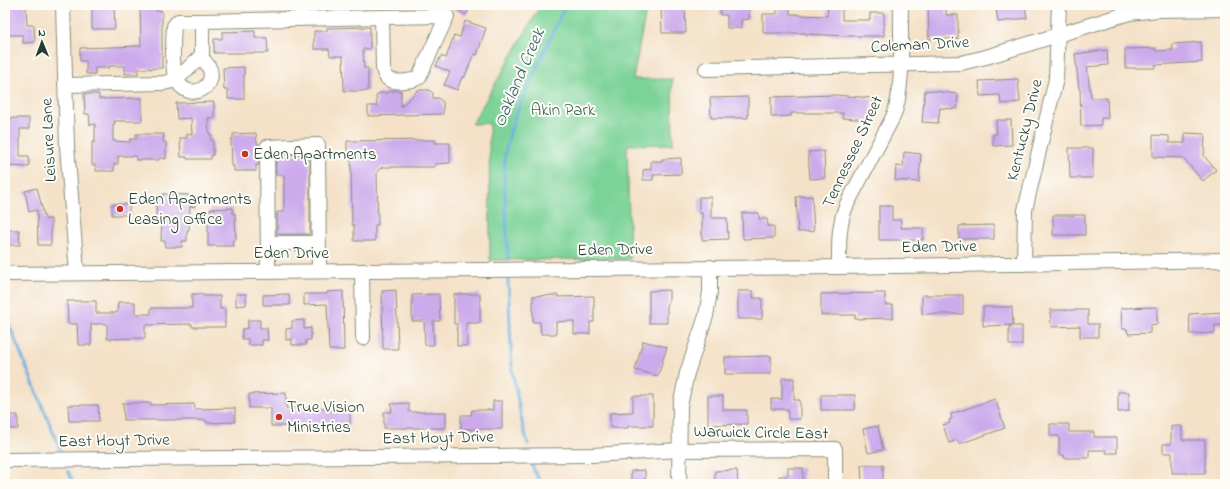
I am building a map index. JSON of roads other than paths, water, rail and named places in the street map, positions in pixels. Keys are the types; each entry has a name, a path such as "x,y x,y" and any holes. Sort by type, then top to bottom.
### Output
{"street":[{"name":"Leisure Lane","path":"63,5 67,157 77,256 77,273"},
{"name":"Tennessee Street","path":"839,267 842,217 847,204 895,112 899,98 901,5"},
{"name":"Kentucky Drive","path":"1024,264 1025,210 1055,86 1058,61 1059,5"},
{"name":"Coleman Drive","path":"706,69 952,64 970,61 1137,12 1158,10 1225,9"},
{"path":"200,57 206,62 211,74 208,85 204,90 199,92 190,92 181,85 177,79 174,67 174,25 178,21 202,21 382,17 447,16 422,72 416,80 393,81 389,80 385,75 383,68 382,17"},
{"path":"65,85 164,83 177,79 200,57 202,50 202,21"},
{"path":"268,271 267,147 318,145 319,271"},
{"path":"268,243 319,243"},
{"name":"Eden Drive","path":"5,274 839,267 1225,260"},
{"path":"679,484 678,450 680,406 687,373 706,316 710,292 710,267"},
{"path":"362,271 363,338"},
{"name":"Warwick Circle East","path":"678,450 835,449 835,484"},
{"name":"East Hoyt Drive","path":"5,460 592,455 678,450"}],"waterway":[{"name":"Oakland Creek","path":"508,258 504,174 508,139 517,111 565,5"},
{"name":"Oakland Creek","path":"508,279 512,370 523,427 528,444"},
{"path":"5,315 60,449"},
{"name":"Oakland Creek","path":"532,464 534,471 542,484"},
{"path":"68,471 74,484"}],"place":[{"name":"Eden Apartments","path":"245,154"},
{"name":"Eden Apartments Leasing Office","path":"120,209"},
{"name":"True Vision Ministries","path":"279,417"}],"park label":[{"name":"Akin Park","path":"563,110"}]}
